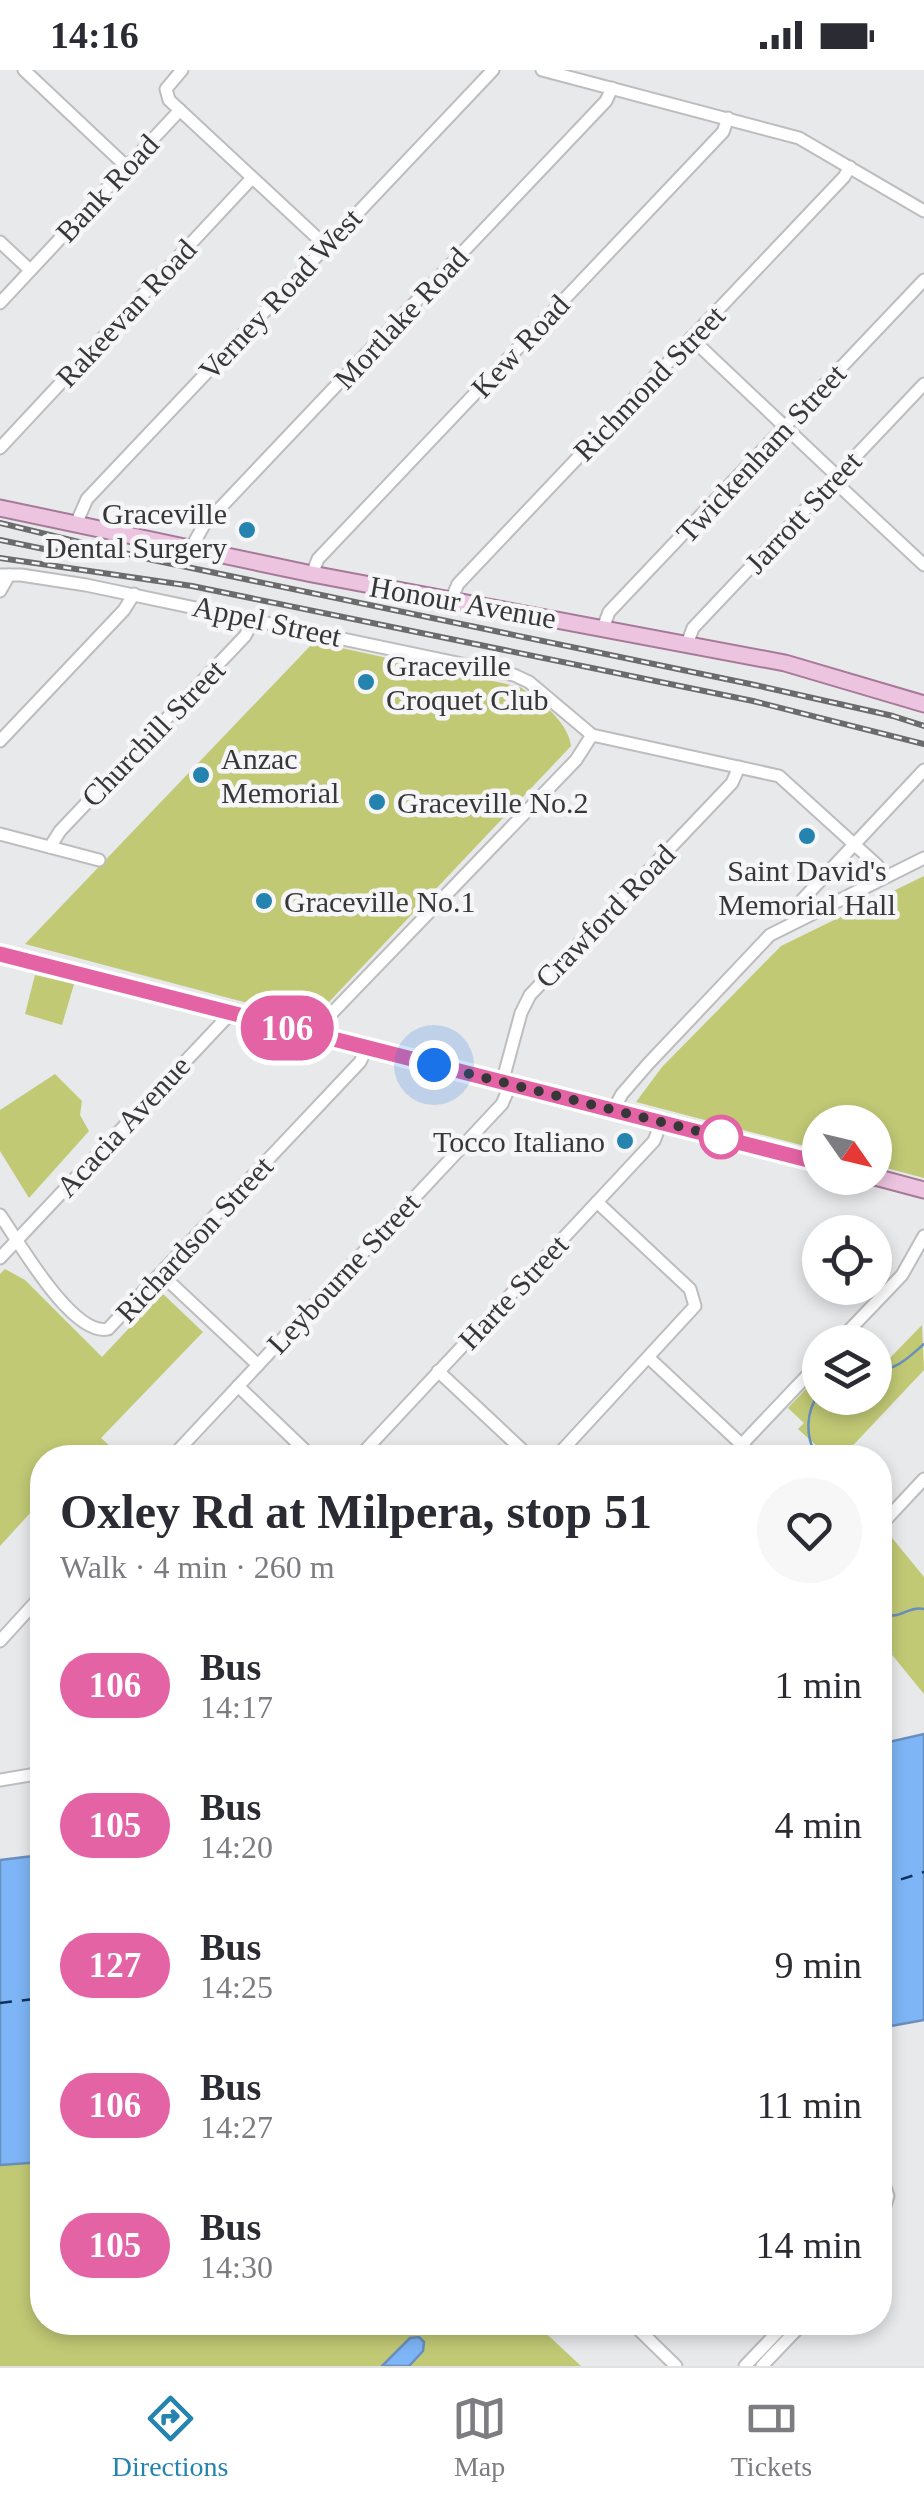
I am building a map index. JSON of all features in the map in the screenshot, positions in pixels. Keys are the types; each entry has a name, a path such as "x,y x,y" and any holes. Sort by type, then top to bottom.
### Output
{"main road":[{"name":"Honour Avenue","path":"0,508 312,574 832,674 924,704"},
{"path":"0,954 802,1158"},
{"path":"892,1182 924,1190"}],"street":[{"path":"24,70 127,167"},
{"name":"Bank Road","path":"0,303 180,110 166,92 182,70"},
{"name":"Verney Road West","path":"76,524 87,498 493,70"},
{"path":"542,70 800,138 924,211"},
{"name":"Mortlake Road","path":"190,548 198,532 606,101 612,88"},
{"path":"180,110 326,246"},
{"name":"Kew Road","path":"312,574 318,559 723,132 728,118"},
{"name":"Richmond Street","path":"451,600 458,584 850,167"},
{"name":"Rakeevan Road","path":"0,448 252,178"},
{"path":"0,242 30,270"},
{"name":"Twickenham Street","path":"603,628 609,612 924,280"},
{"path":"692,338 924,565"},
{"name":"Jarrott Street","path":"687,644 692,628 924,384"},
{"path":"0,591 4,575"},
{"name":"Appel Street","path":"4,575 134,594 514,674 533,684 592,736 784,778 885,876"},
{"path":"0,741 124,610 134,594"},
{"name":"Churchill Street","path":"50,847 60,830 245,636 254,619"},
{"path":"320,1035 335,1010 576,760 592,736"},
{"name":"Crawford Road","path":"506,1085 526,1000 732,783 739,766"},
{"path":"800,919 796,910 799,903 924,770"},
{"path":"0,834 100,860"},
{"path":"612,1112 628,1087 764,940 924,858"},
{"name":"Acacia Avenue","path":"0,1258 230,1014"},
{"name":"Richardson Street","path":"17,1239 52,1291 88,1326 98,1331 113,1326 360,1062 366,1048"},
{"name":"Leybourne Street","path":"183,1445 502,1104 506,1085"},
{"name":"Harte Street","path":"370,1445 656,1138 661,1123"},
{"path":"567,1445 690,1314 696,1299 598,1202"},
{"path":"0,1215 17,1239"},
{"path":"854,1325 902,1275 924,1236"},
{"path":"162,1274 258,1365"},
{"path":"649,1358 736,1445"},
{"path":"438,1371 517,1445"},
{"path":"745,1445 802,1381"},
{"path":"238,1386 299,1445"},
{"path":"892,1513 924,1479"},
{"path":"0,1640 30,1608"},
{"path":"0,1780 30,1776"},
{"path":"644,2335 676,2366"},
{"path":"746,2366 775,2335"},
{"path":"762,2366 792,2335"}],"green space":[{"path":"314,642 520,687 559,720 571,746 312,1020 25,944"},
{"path":"924,876 924,1178 892,1170 892,1105 802,1105 802,1145 636,1102 662,1067 781,946"},
{"path":"35,975 74,984 62,1025 25,1014"},
{"path":"55,1074 82,1101 80,1115 89,1131 29,1198 0,1151 0,1110"},
{"path":"5,1269 25,1280 102,1357 162,1293 203,1332 101,1438 109,1445 30,1445 30,1513 0,1546 0,1274"},
{"path":"922,1325 924,1370 892,1404 892,1356"},
{"path":"802,1393 802,1415 882,1415 853,1445 816,1445 798,1429 804,1423 788,1408"},
{"path":"892,1538 924,1577 924,1694 892,1655"},
{"path":"30,2163 30,2335 548,2335 581,2366 0,2366 0,2165"}],"water":[{"path":"924,1734 924,2020 892,2026 892,1741"},
{"path":"30,1856 30,2163 0,2165 0,1860"},
{"path":"419,2337 424,2342 423,2351 409,2366 382,2366 410,2338"}],"waterway":[{"path":"892,1367 924,1344"},
{"path":"810,1415 812,1445"},
{"path":"892,1616 924,1609"}],"ferry route":[{"path":"892,1882 924,1872"},
{"path":"0,2003 30,1999"}],"railway":[{"path":"0,523 153,560 755,685 924,726"},
{"path":"0,540 83,557"},
{"path":"0,558 192,586 753,701 924,744"}],"bus line":[{"name":"106","path":"0,954 802,1158"}],"place":[{"name":"Graceville Dental Surgery","path":"247,530"},
{"name":"Graceville Croquet Club","path":"366,682"},
{"name":"Anzac Memorial","path":"201,775"},
{"name":"Graceville No.2","path":"377,802"},
{"name":"Saint David's Memorial Hall","path":"807,836"},
{"name":"Graceville No.1","path":"264,901"},
{"name":"Tocco Italiano","path":"625,1141"}],"route":[{"path":"434,1065 737,1141 721,1137"}]}
